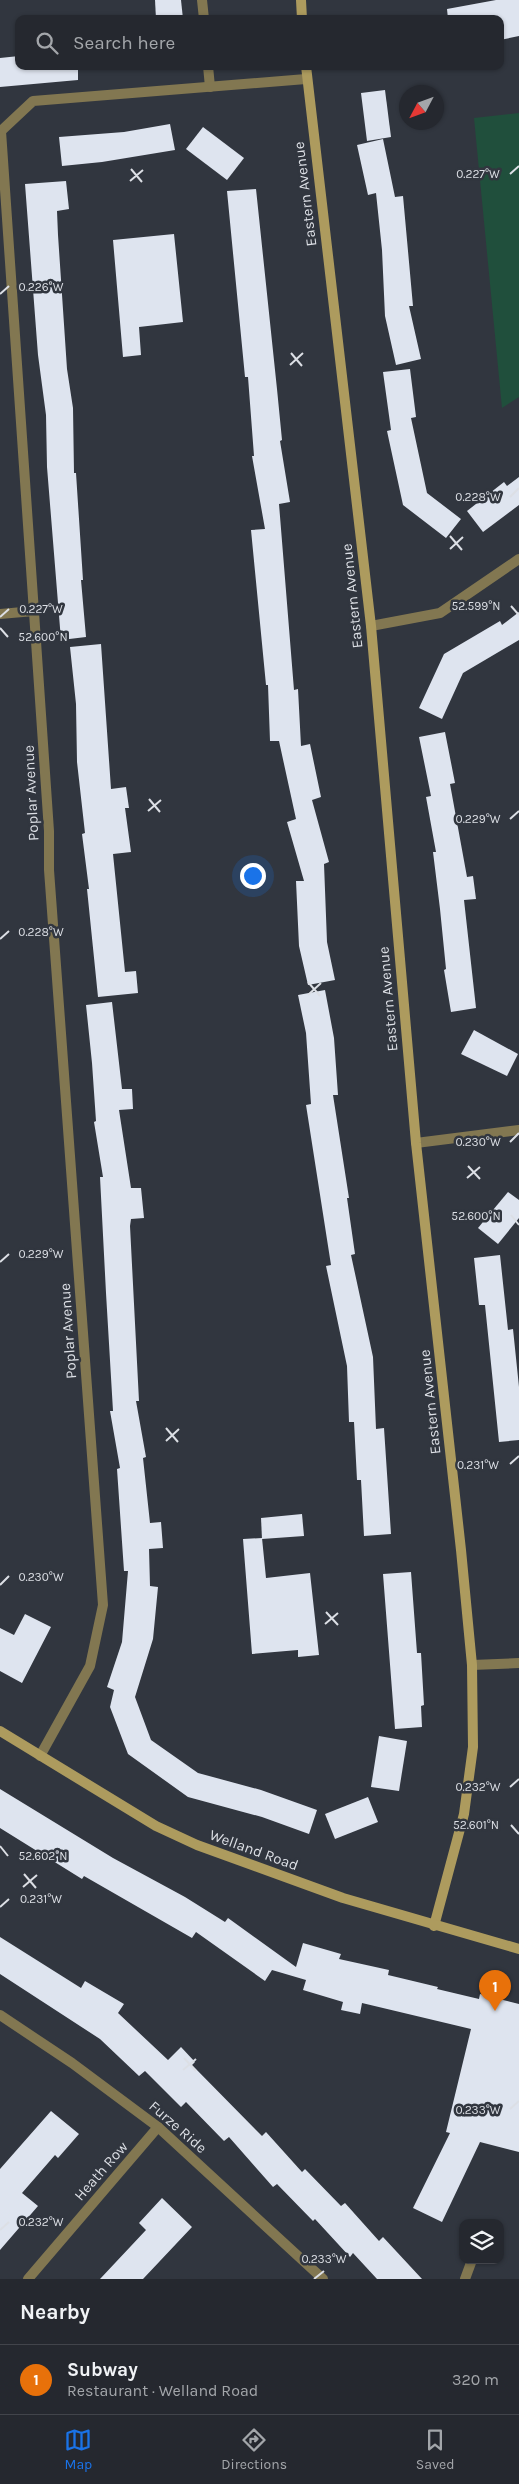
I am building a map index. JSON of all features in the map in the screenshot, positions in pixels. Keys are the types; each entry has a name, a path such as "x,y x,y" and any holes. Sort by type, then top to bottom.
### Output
{"street":[{"path":"202,0 204,15"},
{"path":"301,0 302,15"},
{"path":"208,70 210,87"},
{"name":"Eastern Avenue","path":"306,70 372,626 416,1143 472,1665 473,1747 464,1814 434,1926"},
{"name":"Poplar Avenue","path":"40,1756 90,1666 103,1605 50,880 49,831 1,131 33,101 306,79"},
{"path":"372,626 440,613 519,559"},
{"path":"0,614 34,611"},
{"path":"416,1143 519,1130"},
{"path":"472,1665 519,1663"},
{"name":"Welland Road","path":"0,1731 156,1826 188,1841 343,1898 434,1926 519,1949"},
{"name":"Furze Ride","path":"0,2015 72,2063 158,2127 323,2279"},
{"name":"Heath Row","path":"28,2279 158,2127"},
{"path":"465,2279 471,2264"}],"green space":[{"path":"519,113 519,397 502,408 474,118"}],"building":[{"path":"155,0 181,0 183,15 156,15"},
{"path":"496,0 519,0 519,36 504,39 504,15 448,15 447,9"},
{"path":"15,56 15,70 78,70 78,80 0,87 0,58"},
{"path":"385,90 391,137 367,141 361,93"},
{"path":"170,124 175,150 102,162 62,166 59,137 124,132"},
{"path":"203,127 244,158 227,180 186,149"},
{"path":"383,139 395,197 403,196 413,306 409,306 421,359 396,365 385,316 382,250 376,193 368,195 357,145"},
{"path":"66,181 69,209 57,211 58,235 67,369 73,408 74,473 76,473 83,580 81,580 86,637 61,640 47,467 46,415 38,355 25,184"},
{"path":"256,189 282,440 280,441 290,502 279,504 294,690 298,689 301,746 310,744 321,797 312,800 329,862 324,864 327,942 335,980 308,985 299,946 296,881 304,881 287,822 296,819 279,741 270,741 268,685 266,685 251,530 265,529 252,456 254,456 248,377 245,377 227,191"},
{"path":"174,234 183,322 139,327 141,355 123,357 113,240"},
{"path":"410,369 416,417 411,418 427,493 461,519 446,538 403,505 387,431 391,430 383,372"},
{"path":"519,477 519,505 483,532 467,511 504,482 507,486"},
{"path":"519,612 519,640 463,673 442,719 419,708 444,654 500,621 502,625"},
{"path":"101,644 111,789 126,787 129,808 125,808 131,852 113,854 125,972 136,971 138,993 98,997 87,889 89,889 82,834 85,833 77,762 76,704 70,647"},
{"path":"445,732 455,783 450,784 467,877 473,876 476,899 464,900 476,1008 451,1012 444,970 446,969 433,852 436,852 426,797 431,796 419,737"},
{"path":"325,990 334,1038 338,1095 333,1095 349,1198 347,1198 355,1254 351,1255 373,1357 376,1429 384,1428 391,1534 364,1536 361,1480 357,1480 354,1422 349,1422 347,1366 326,1266 331,1265 306,1105 311,1104 306,1033 298,995"},
{"path":"112,1002 122,1089 132,1089 133,1109 119,1110 131,1188 141,1188 144,1218 131,1219 130,1226 139,1401 136,1401 146,1457 143,1458 150,1523 161,1522 163,1548 149,1549 150,1586 158,1587 153,1639 135,1697 151,1740 198,1773 261,1790 317,1810 309,1834 262,1817 188,1797 128,1754 110,1707 114,1690 107,1687 122,1642 128,1571 124,1571 117,1469 120,1468 110,1411 113,1411 100,1177 103,1177 94,1122 96,1121 86,1005"},
{"path":"474,1030 518,1054 507,1076 461,1054"},
{"path":"508,1192 519,1200 519,1218 498,1244 478,1228"},
{"path":"500,1255 508,1330 513,1329 519,1387 519,1440 499,1442 485,1305 479,1305 474,1258"},
{"path":"302,1514 304,1536 262,1539 261,1518"},
{"path":"262,1538 266,1578 310,1573 319,1655 298,1657 298,1650 252,1654 243,1539"},
{"path":"411,1572 417,1653 421,1653 424,1705 421,1706 422,1727 395,1729 383,1574"},
{"path":"25,1614 51,1627 22,1683 0,1671 0,1628 14,1635"},
{"path":"379,1736 407,1741 399,1791 371,1787"},
{"path":"0,1789 113,1858 185,1897 225,1922 228,1918 296,1967 303,1943 341,1954 339,1959 389,1970 388,1975 438,1987 437,1989 479,1999 480,1994 519,2004 519,2152 480,2142 442,2222 413,2208 450,2133 446,2132 471,2029 362,2003 360,2014 341,2010 343,2002 303,1990 306,1980 272,1970 265,1981 196,1932 192,1938 84,1876 82,1879 0,1828"},
{"path":"368,1797 378,1822 335,1839 325,1814"},
{"path":"0,1937 81,1988 85,1981 124,2004 118,2013 168,2060 181,2047 195,2062 192,2065 262,2136 266,2132 302,2172 305,2169 341,2206 345,2203 379,2241 383,2237 422,2279 377,2279 353,2253 350,2257 315,2219 313,2221 277,2184 273,2187 229,2137 224,2141 186,2102 181,2107 145,2071 139,2076 100,2039 0,1974"},
{"path":"51,2111 79,2134 58,2158 55,2155 22,2193 38,2206 0,2250 0,2169"},
{"path":"162,2198 192,2227 143,2279 100,2279 146,2230 139,2223"}],"place":[{"name":"Subway","path":"495,2011"}]}
